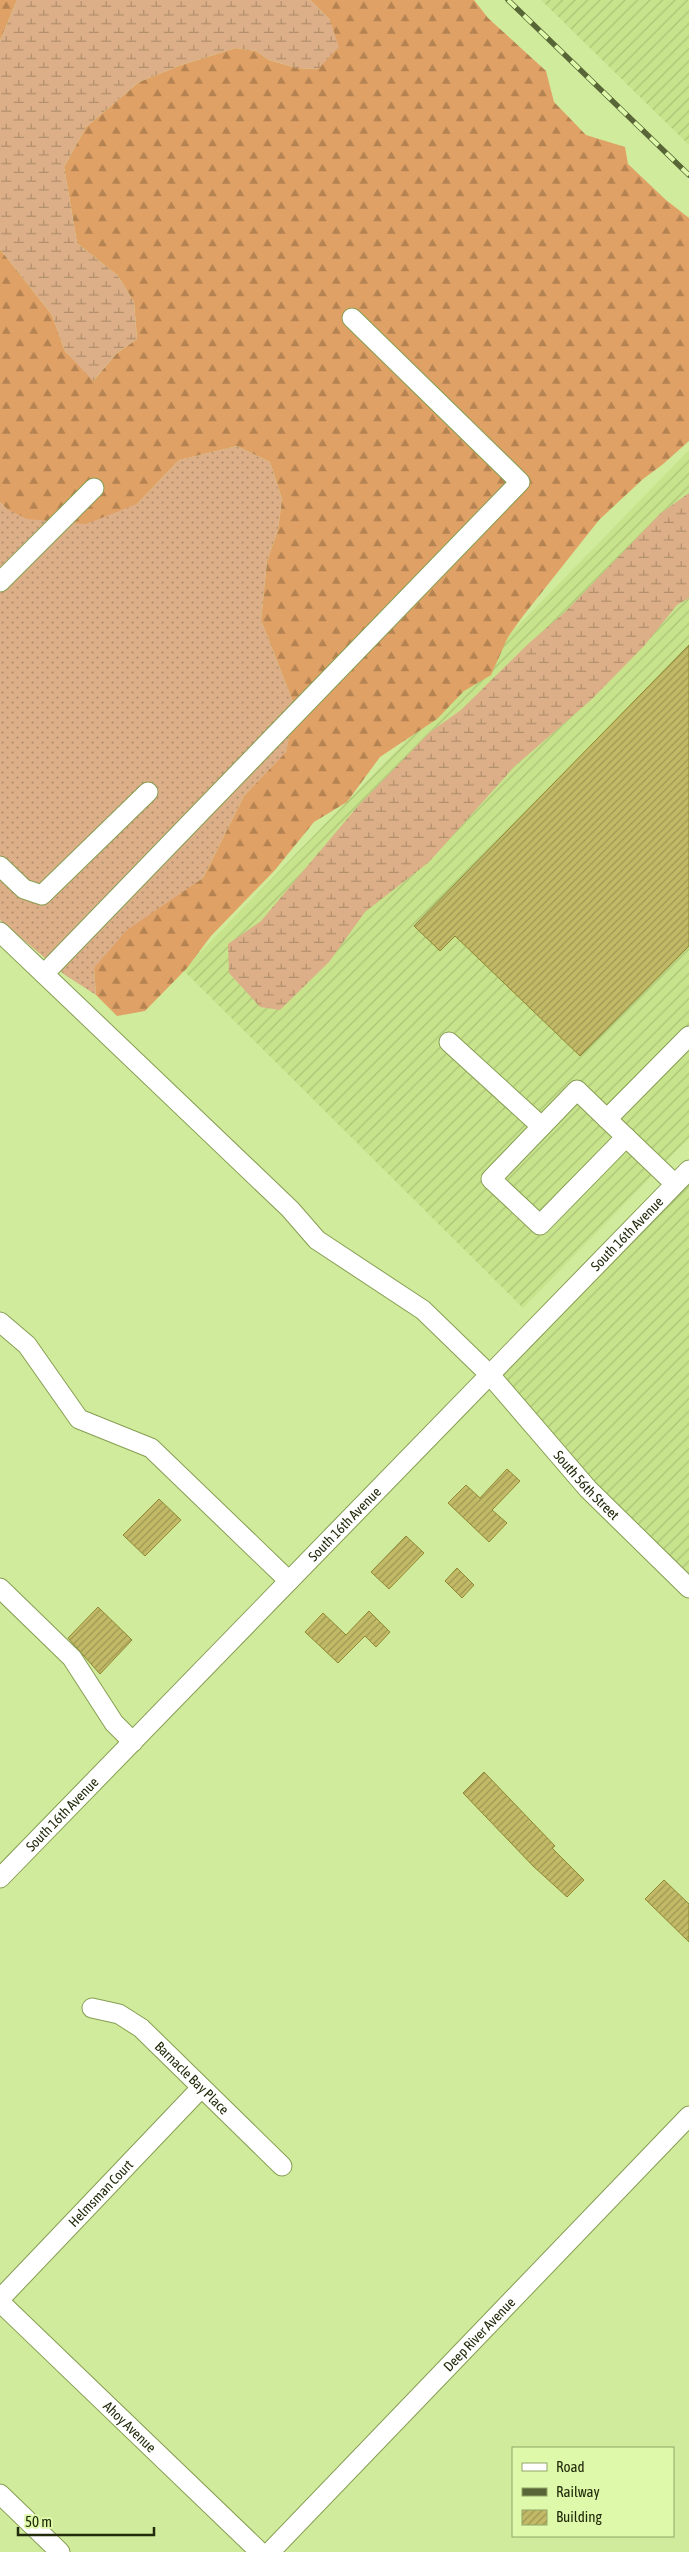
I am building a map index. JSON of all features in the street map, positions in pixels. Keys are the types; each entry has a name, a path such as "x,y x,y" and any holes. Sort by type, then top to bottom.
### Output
{"street":[{"path":"44,974 520,482 352,318"},
{"path":"0,582 94,488"},
{"path":"0,866 24,889 42,894 148,792"},
{"name":"South 56th Street","path":"0,932 290,1209 317,1240 423,1310 490,1375 588,1489 689,1588"},
{"path":"607,1119 689,1036"},
{"path":"449,1042 541,1126"},
{"path":"626,1137 540,1225 491,1179 577,1090 607,1119 626,1137 675,1184"},
{"name":"South 16th Avenue","path":"0,1878 689,1170"},
{"path":"0,1322 27,1345 79,1420 151,1448 289,1581"},
{"path":"0,1588 72,1658 114,1724 133,1742"},
{"name":"Barnacle Bay Place","path":"92,2008 119,2014 141,2028 282,2166"},
{"name":"Helmsman Court","path":"0,2300 201,2088"},
{"name":"Deep River Avenue","path":"270,2552 689,2116"},
{"name":"Ahoy Avenue","path":"0,2300 260,2552"},
{"path":"0,2494 60,2552"}],"shaded area":[{"path":"541,0 689,0 689,145"},
{"path":"689,450 689,1138 523,1308 183,970"},
{"path":"689,1184 689,1576 597,1487 500,1373"}],"green space":[{"path":"0,0 17,0 0,41"},
{"path":"17,0 310,0 330,20 339,47 318,69 297,68 269,60 256,51 236,48 181,65 139,82 86,127 64,167 77,243 118,276 134,302 137,339 117,353 93,381 65,351 52,315 0,249 0,41"},
{"path":"310,0 474,0 488,18 546,71 554,102 586,135 625,147 628,164 666,200 689,218 689,441 643,479 599,520 508,637 491,675 464,691 437,719 380,757 347,802 314,822 275,870 211,936 187,968 145,1011 117,1016 96,995 94,968 127,930 203,878 244,796 286,752 295,707 261,620 267,561 278,530 282,499 270,462 237,446 179,460 137,504 86,524 27,519 7,509 0,502 0,249 52,315 65,351 94,380 117,353 137,339 134,302 118,276 77,243 64,167 86,127 139,82 181,65 236,48 256,51 269,60 297,68 318,69 330,20"},
{"path":"237,446 270,462 282,499 278,530 267,561 261,620 295,707 286,753 244,796 203,878 169,903 94,968 96,995 65,975 0,920 0,502 7,509 137,504 179,460"},
{"path":"689,493 689,598 677,605 644,646 592,699 514,767 429,862 365,912 329,962 280,1010 260,1007 229,973 228,944 261,921 358,806 430,732 461,710 528,644 565,612 661,513"}],"building":[{"path":"689,645 689,946 580,1056 455,936 440,951 414,926"},
{"path":"507,1469 520,1481 492,1510 507,1523 489,1542 448,1503 466,1485 480,1498"},
{"path":"159,1499 181,1520 145,1556 123,1535"},
{"path":"406,1536 424,1553 389,1589 371,1572"},
{"path":"457,1568 474,1585 462,1598 445,1581"},
{"path":"98,1607 132,1640 100,1674 68,1638"},
{"path":"369,1611 390,1632 376,1647 365,1636 338,1663 305,1632 323,1613 346,1635"},
{"path":"484,1772 555,1846 552,1848 584,1880 567,1897 533,1866 463,1793"},
{"path":"664,1880 689,1904 689,1942 645,1899"}],"railway":[{"path":"508,0 689,175"}]}
